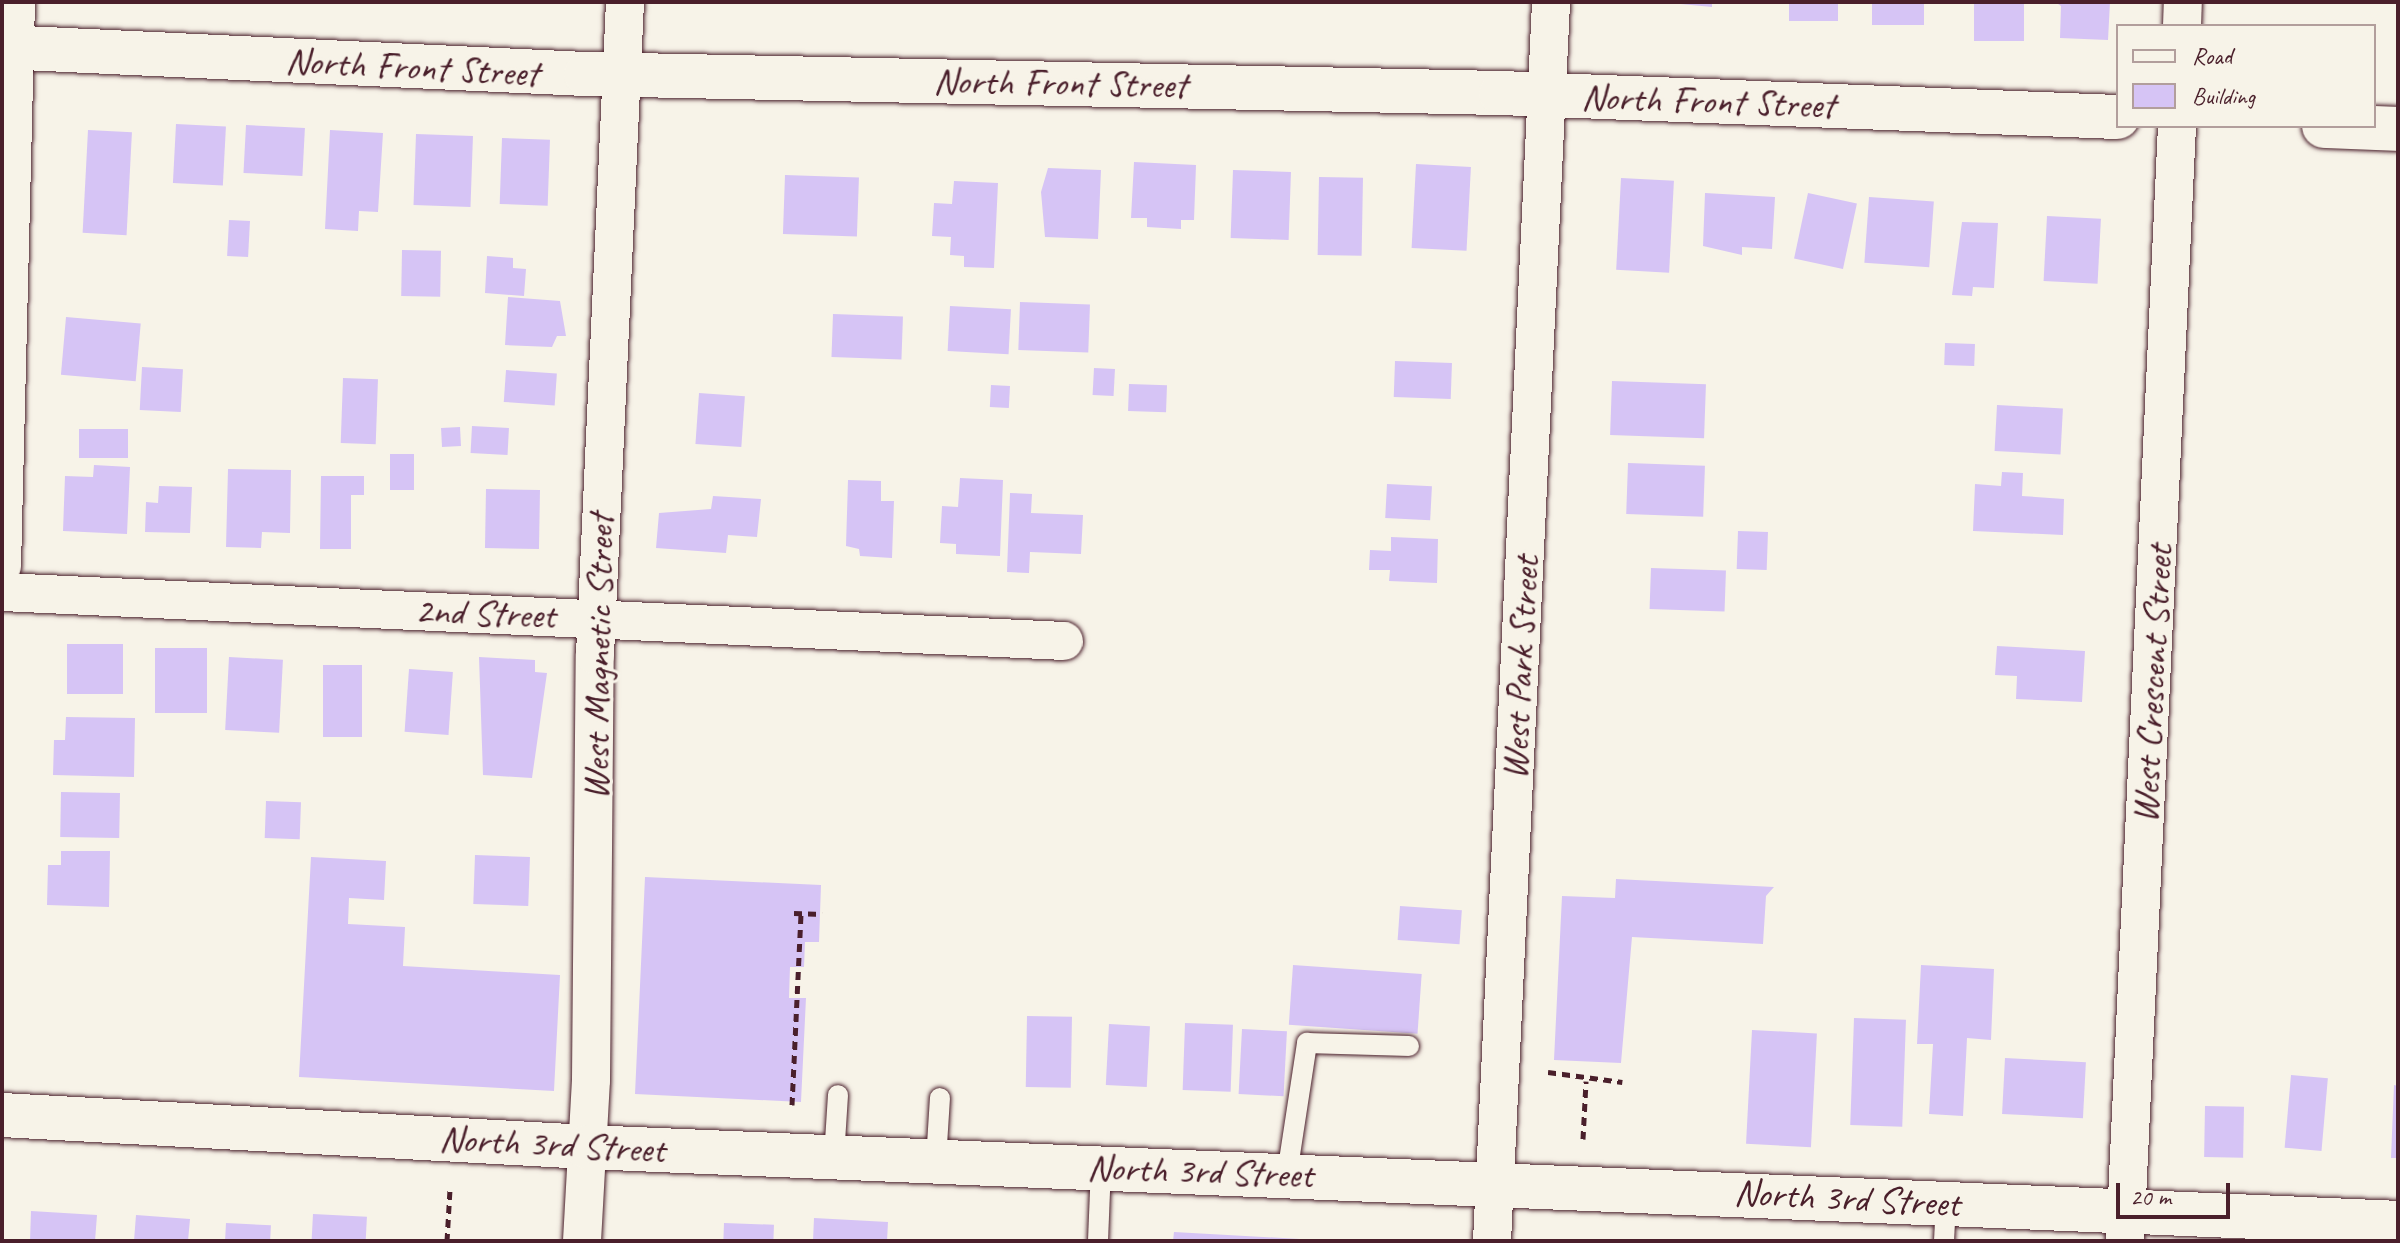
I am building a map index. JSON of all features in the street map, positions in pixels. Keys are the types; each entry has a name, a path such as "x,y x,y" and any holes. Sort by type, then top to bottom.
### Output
{"street":[{"path":"2,566 8,47 16,2"},
{"name":"West Magnetic Street","path":"582,1241 587,1147 597,618 625,2"},
{"name":"West Park Street","path":"1492,1241 1551,2"},
{"path":"2182,24 2183,2"},
{"name":"North Front Street","path":"8,47 620,74 1547,95 2116,117"},
{"name":"West Crescent Street","path":"2126,1226 2177,128"},
{"path":"2373,128 2398,129"},
{"name":"2nd Street","path":"2,592 1064,641"},
{"name":"North 3rd Street","path":"2,1115 587,1147 1495,1182 1945,1222 2324,1230 2398,1223"}],"lane":[{"path":"1287,1174 1307,1043 1409,1046"},
{"path":"834,1157 838,1095"},
{"path":"936,1161 940,1098"},
{"path":"1098,1241 1101,1167"}],"path":[{"path":"792,1105 797,913 822,914"},
{"path":"1548,1072 1586,1081 1622,1082"},
{"path":"1583,1139 1586,1081"},
{"path":"447,1241 450,1189"}],"building":[{"path":"1660,2 1712,2 1712,7"},
{"path":"1789,2 1838,2 1838,21 1789,21"},
{"path":"1872,2 1924,2 1924,25 1872,25"},
{"path":"1974,2 2024,2 2024,41 1974,41"},
{"path":"2055,2 2110,2 2108,40 2060,38 2061,6"},
{"path":"176,124 226,127 223,186 173,183"},
{"path":"246,125 305,128 302,176 243,173"},
{"path":"88,130 132,132 127,235 83,233"},
{"path":"330,130 383,133 378,212 359,211 358,231 325,229"},
{"path":"416,134 473,136 470,207 414,205"},
{"path":"502,138 550,140 548,206 500,204"},
{"path":"1134,162 1196,165 1194,220 1181,220 1181,229 1147,227 1147,218 1131,218"},
{"path":"1416,164 1471,167 1467,251 1412,248"},
{"path":"1048,168 1101,170 1098,239 1045,237 1041,192"},
{"path":"1233,170 1291,172 1289,240 1231,238"},
{"path":"785,175 859,178 857,237 783,234"},
{"path":"1319,177 1363,178 1362,256 1318,255"},
{"path":"1621,178 1674,181 1669,273 1616,270"},
{"path":"954,181 998,183 994,268 964,267 964,256 950,255 951,237 932,236 934,203 952,204"},
{"path":"1705,193 1775,197 1772,249 1742,247 1742,255 1703,246"},
{"path":"1808,193 1857,203 1843,269 1794,259"},
{"path":"1869,197 1934,202 1929,267 1864,263"},
{"path":"2047,216 2101,219 2098,284 2044,281"},
{"path":"229,220 250,221 248,257 227,256"},
{"path":"1962,222 1998,223 1994,288 1973,287 1972,296 1952,295"},
{"path":"402,250 441,251 440,297 401,296"},
{"path":"487,256 513,258 513,268 526,269 524,296 485,293"},
{"path":"508,297 560,301 566,336 557,336 552,347 505,345"},
{"path":"1020,302 1090,304 1088,352 1018,350"},
{"path":"950,306 1011,309 1009,354 948,351"},
{"path":"833,314 903,316 901,359 831,357"},
{"path":"66,317 141,324 136,381 61,375"},
{"path":"1945,343 1975,344 1974,366 1944,365"},
{"path":"1395,361 1452,363 1451,399 1394,397"},
{"path":"142,367 183,369 181,412 140,410"},
{"path":"1094,368 1115,369 1114,396 1093,395"},
{"path":"506,370 557,374 555,405 504,402"},
{"path":"343,378 378,379 376,444 341,443"},
{"path":"1612,381 1706,384 1704,438 1610,435"},
{"path":"1129,384 1167,385 1166,412 1128,411"},
{"path":"991,385 1010,386 1009,408 990,407"},
{"path":"699,393 745,396 741,447 695,444"},
{"path":"1997,405 2063,408 2061,454 1995,451"},
{"path":"472,426 509,428 508,455 471,453"},
{"path":"460,427 461,446 442,447 441,428"},
{"path":"79,429 128,429 128,458 79,458"},
{"path":"390,454 414,454 414,490 390,490"},
{"path":"1628,463 1705,466 1703,517 1626,514"},
{"path":"94,465 130,467 127,534 63,531 65,476 93,477"},
{"path":"228,469 291,470 290,533 262,532 261,548 226,547"},
{"path":"2002,472 2023,473 2022,496 2064,499 2063,535 1973,531 1975,484 2001,486"},
{"path":"321,476 364,476 364,495 351,495 351,549 320,549"},
{"path":"960,478 1003,480 1000,556 956,554 956,544 940,543 942,506 958,507"},
{"path":"848,480 881,481 881,501 894,501 892,558 860,556 859,549 846,546"},
{"path":"1387,484 1432,486 1430,520 1385,518"},
{"path":"159,486 192,487 190,533 145,532 146,502 158,503"},
{"path":"486,489 540,490 539,549 485,548"},
{"path":"1010,493 1032,494 1031,513 1083,515 1081,554 1030,552 1029,573 1007,572"},
{"path":"713,496 761,499 757,537 728,535 726,553 656,548 659,513 711,509"},
{"path":"1738,531 1768,532 1767,570 1737,569"},
{"path":"1391,537 1438,539 1437,583 1389,581 1390,570 1369,570 1370,550 1391,551"},
{"path":"1651,568 1726,571 1725,612 1650,609"},
{"path":"67,644 123,644 123,694 67,694"},
{"path":"1997,646 2085,651 2082,702 2016,699 2017,676 1995,675"},
{"path":"155,648 207,648 207,713 155,713"},
{"path":"229,657 283,660 279,733 225,730"},
{"path":"479,657 535,660 535,672 547,673 532,778 483,775"},
{"path":"323,665 362,665 362,737 323,737"},
{"path":"409,669 453,672 448,735 405,732"},
{"path":"66,717 135,718 134,777 53,775 54,740 65,740"},
{"path":"61,792 120,793 119,838 60,837"},
{"path":"266,801 301,802 300,839 265,838"},
{"path":"61,851 110,851 109,907 47,905 48,865 61,865"},
{"path":"475,855 530,857 528,906 473,904"},
{"path":"311,857 386,861 384,900 349,898 348,924 405,927 403,966 560,975 554,1091 299,1077"},
{"path":"645,877 821,885 819,942 805,942 804,967 790,967 789,998 806,998 801,1102 635,1094"},
{"path":"1616,879 1774,887 1766,896 1763,944 1632,937 1621,1063 1554,1060 1562,896 1615,898"},
{"path":"1400,906 1462,910 1459,944 1398,940"},
{"path":"1293,965 1422,974 1418,1034 1289,1025"},
{"path":"1921,965 1994,969 1991,1040 1967,1038 1963,1116 1929,1114 1933,1044 1917,1044"},
{"path":"1027,1016 1072,1017 1071,1088 1026,1087"},
{"path":"1854,1018 1906,1020 1902,1127 1850,1125"},
{"path":"1185,1023 1233,1025 1231,1092 1183,1090"},
{"path":"1109,1024 1150,1026 1147,1087 1106,1085"},
{"path":"1242,1029 1287,1031 1284,1096 1239,1094"},
{"path":"1752,1030 1817,1033 1811,1147 1746,1144"},
{"path":"2005,1058 2086,1062 2083,1118 2002,1114"},
{"path":"2291,1075 2328,1078 2321,1151 2285,1148"},
{"path":"2394,1085 2398,1086 2398,1158 2391,1158"},
{"path":"2205,1106 2244,1107 2243,1158 2204,1157"},
{"path":"31,1211 97,1215 95,1241 30,1241"},
{"path":"313,1214 367,1217 366,1241 312,1241"},
{"path":"136,1215 190,1219 188,1241 134,1241"},
{"path":"814,1218 888,1222 887,1241 813,1241"},
{"path":"226,1223 271,1225 270,1241 225,1241"},
{"path":"724,1223 774,1225 773,1241 723,1241"},
{"path":"1174,1232 1300,1239 1300,1241 1173,1241"}]}
